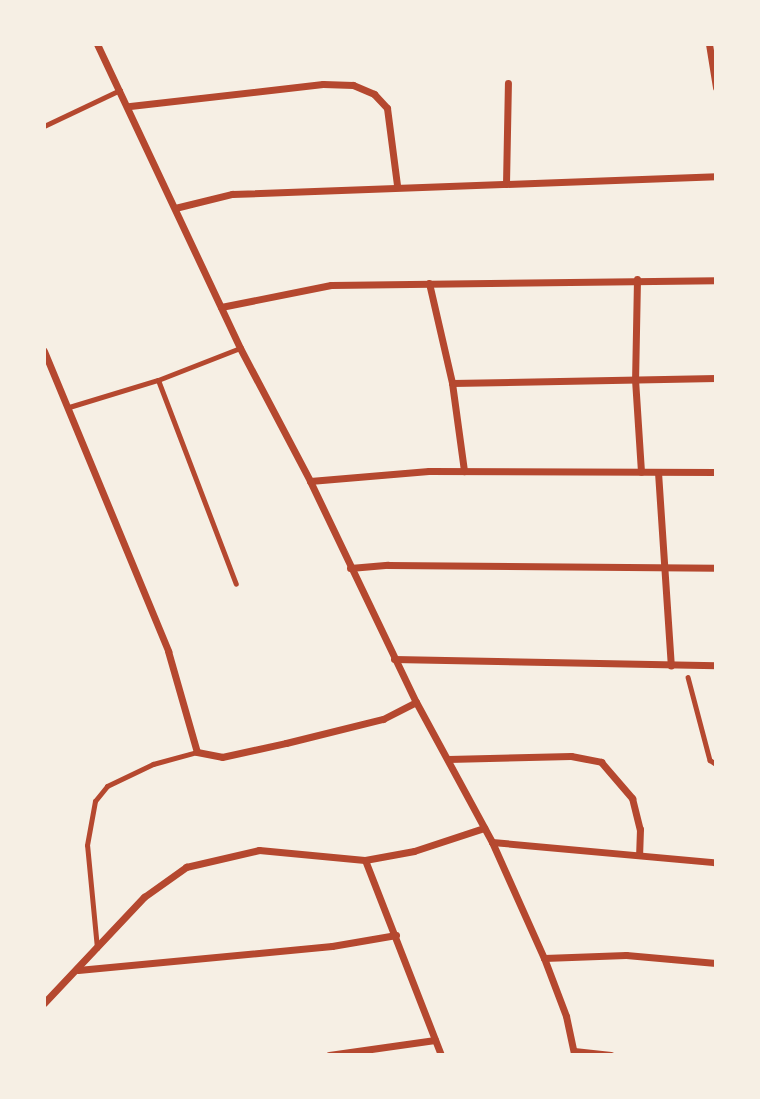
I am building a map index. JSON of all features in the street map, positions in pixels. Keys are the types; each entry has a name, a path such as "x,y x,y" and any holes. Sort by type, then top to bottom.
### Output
{"street":[{"path":"97,44 130,106 240,348 310,481 394,659 492,842 544,958 574,1053 611,1055"},
{"path":"709,44 716,88"},
{"path":"506,184 508,83"},
{"path":"130,106 323,84 354,85 374,94 387,108 397,186"},
{"path":"175,208 232,194 716,176"},
{"path":"637,279 635,379 641,472"},
{"path":"221,307 331,285 716,280"},
{"path":"429,283 452,383 464,471"},
{"path":"44,352 168,651 197,752 222,757 300,740 383,719 416,702"},
{"path":"452,383 716,378"},
{"path":"310,481 464,471 716,472"},
{"path":"658,472 671,666"},
{"path":"351,568 716,568"},
{"path":"394,659 716,665"},
{"path":"448,759 571,757 601,762 632,798 640,829 639,854"},
{"path":"44,1003 144,897 186,867 259,850 365,860 427,847 484,828"},
{"path":"492,842 713,862"},
{"path":"365,860 441,1055"},
{"path":"78,970 332,946 396,935"},
{"path":"544,958 626,955 716,964"},
{"path":"329,1055 435,1040"}],"lane":[{"path":"44,126 121,90"},
{"path":"69,407 158,380 240,348"},
{"path":"158,380 236,584"},
{"path":"97,948 87,845 95,801 107,786 153,764 197,752"}],"path":[{"path":"685,666 709,760 716,764"}]}
